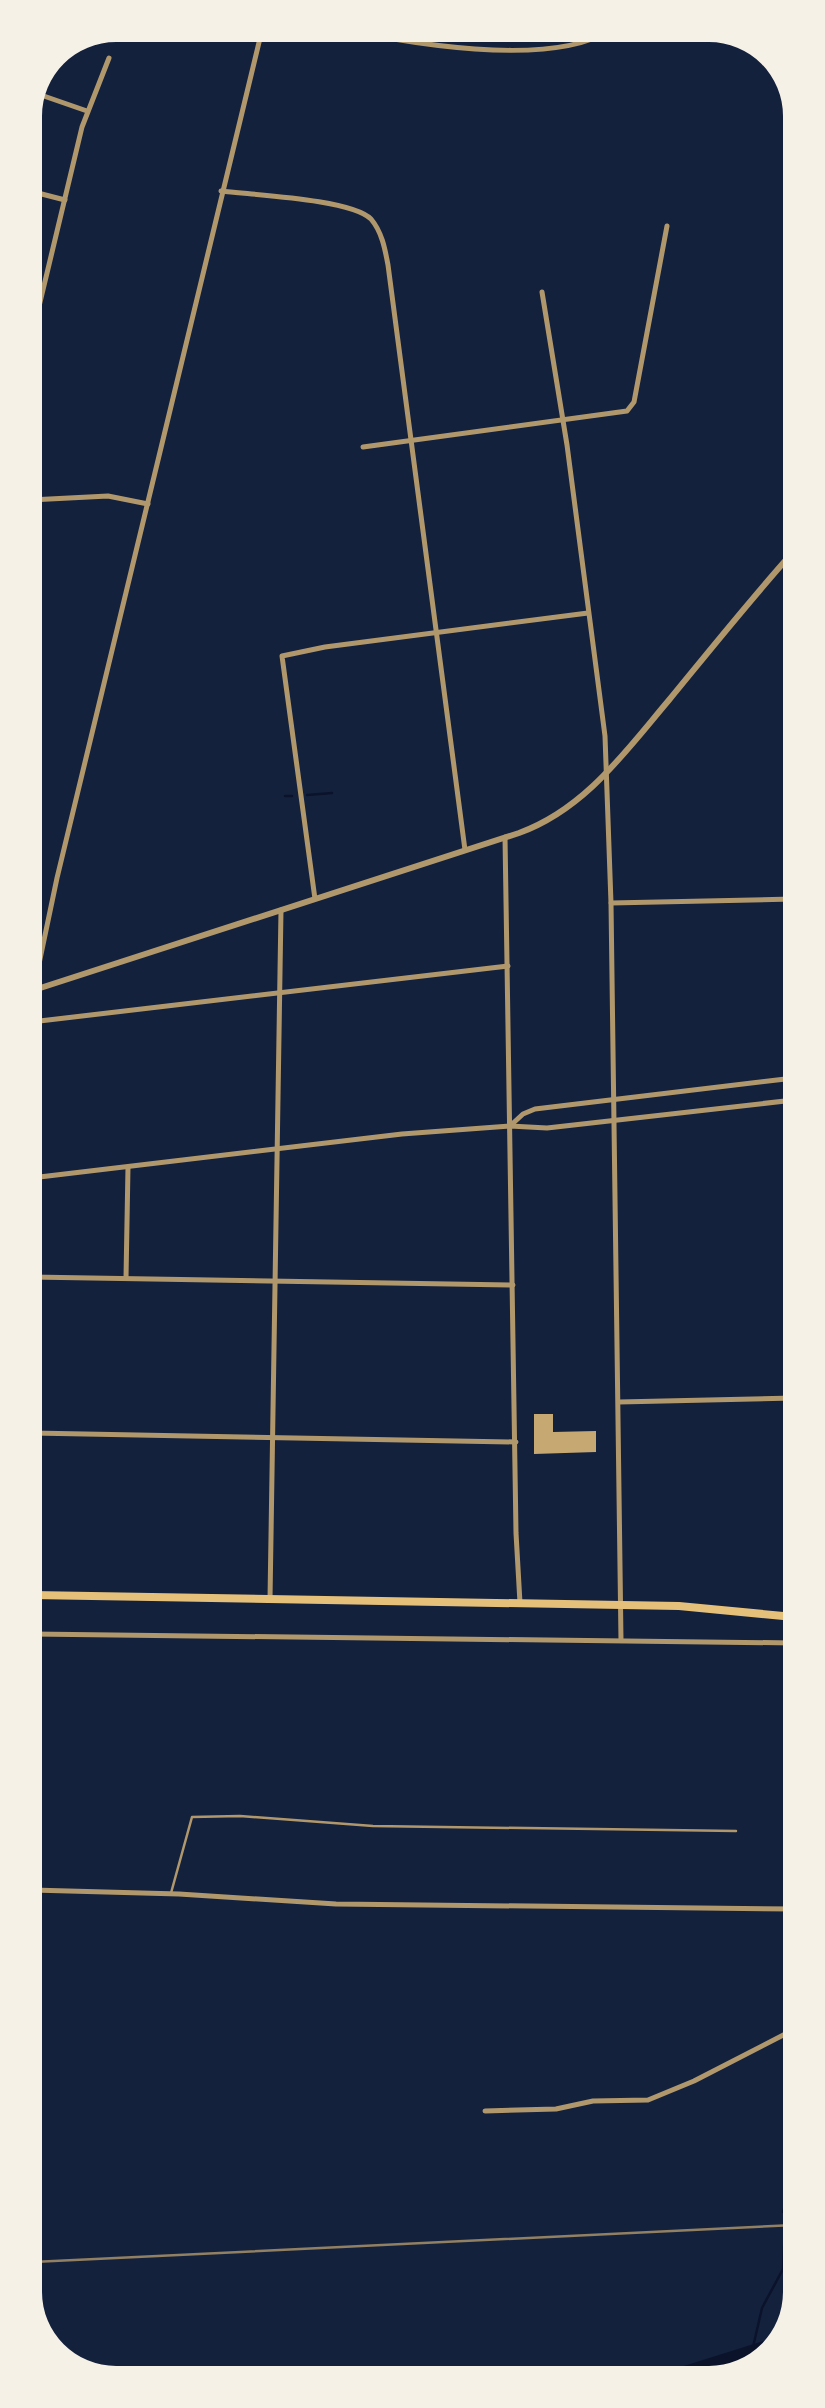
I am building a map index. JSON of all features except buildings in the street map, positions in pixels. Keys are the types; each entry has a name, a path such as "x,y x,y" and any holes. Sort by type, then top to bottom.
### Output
{"main road":[{"path":"42,1595 679,1606 783,1616"}],"street":[{"path":"42,949 258,42"},
{"path":"423,42 544,50 571,48 584,42"},
{"path":"42,295 87,111 109,58"},
{"path":"45,96 87,111"},
{"path":"221,191 346,206 372,220 379,230 388,265 465,850"},
{"path":"42,194 65,200"},
{"path":"363,447 627,411 634,402 667,226"},
{"path":"542,292 589,614 607,772 621,1640"},
{"path":"42,499 108,496 148,504"},
{"path":"42,988 505,837 534,827 562,812 607,772 783,564"},
{"path":"315,899 282,656 325,647 589,614"},
{"path":"505,837 520,1603"},
{"path":"611,903 783,899"},
{"path":"270,1599 281,910"},
{"path":"42,1021 508,966"},
{"path":"510,1126 523,1114 535,1109 783,1080"},
{"path":"42,1177 402,1134 510,1126 547,1128 783,1101"},
{"path":"126,1279 128,1167"},
{"path":"42,1277 513,1285"},
{"path":"619,1402 783,1398"},
{"path":"42,1433 516,1442"},
{"path":"42,1634 783,1643"},
{"path":"42,1890 171,1893 336,1904 783,1909"},
{"path":"485,2111 555,2109 593,2101 648,2100 694,2081 783,2035"}],"lane":[{"path":"171,1893 192,1817 240,1816 373,1826 736,1831"}],"water":[{"path":"765,2340 750,2354 728,2363 684,2366"}],"waterway":[{"path":"307,795 332,793"},
{"path":"285,796 292,796"},
{"path":"753,2347 762,2308 783,2269"}],"railway":[{"path":"42,2262 783,2226"}]}
